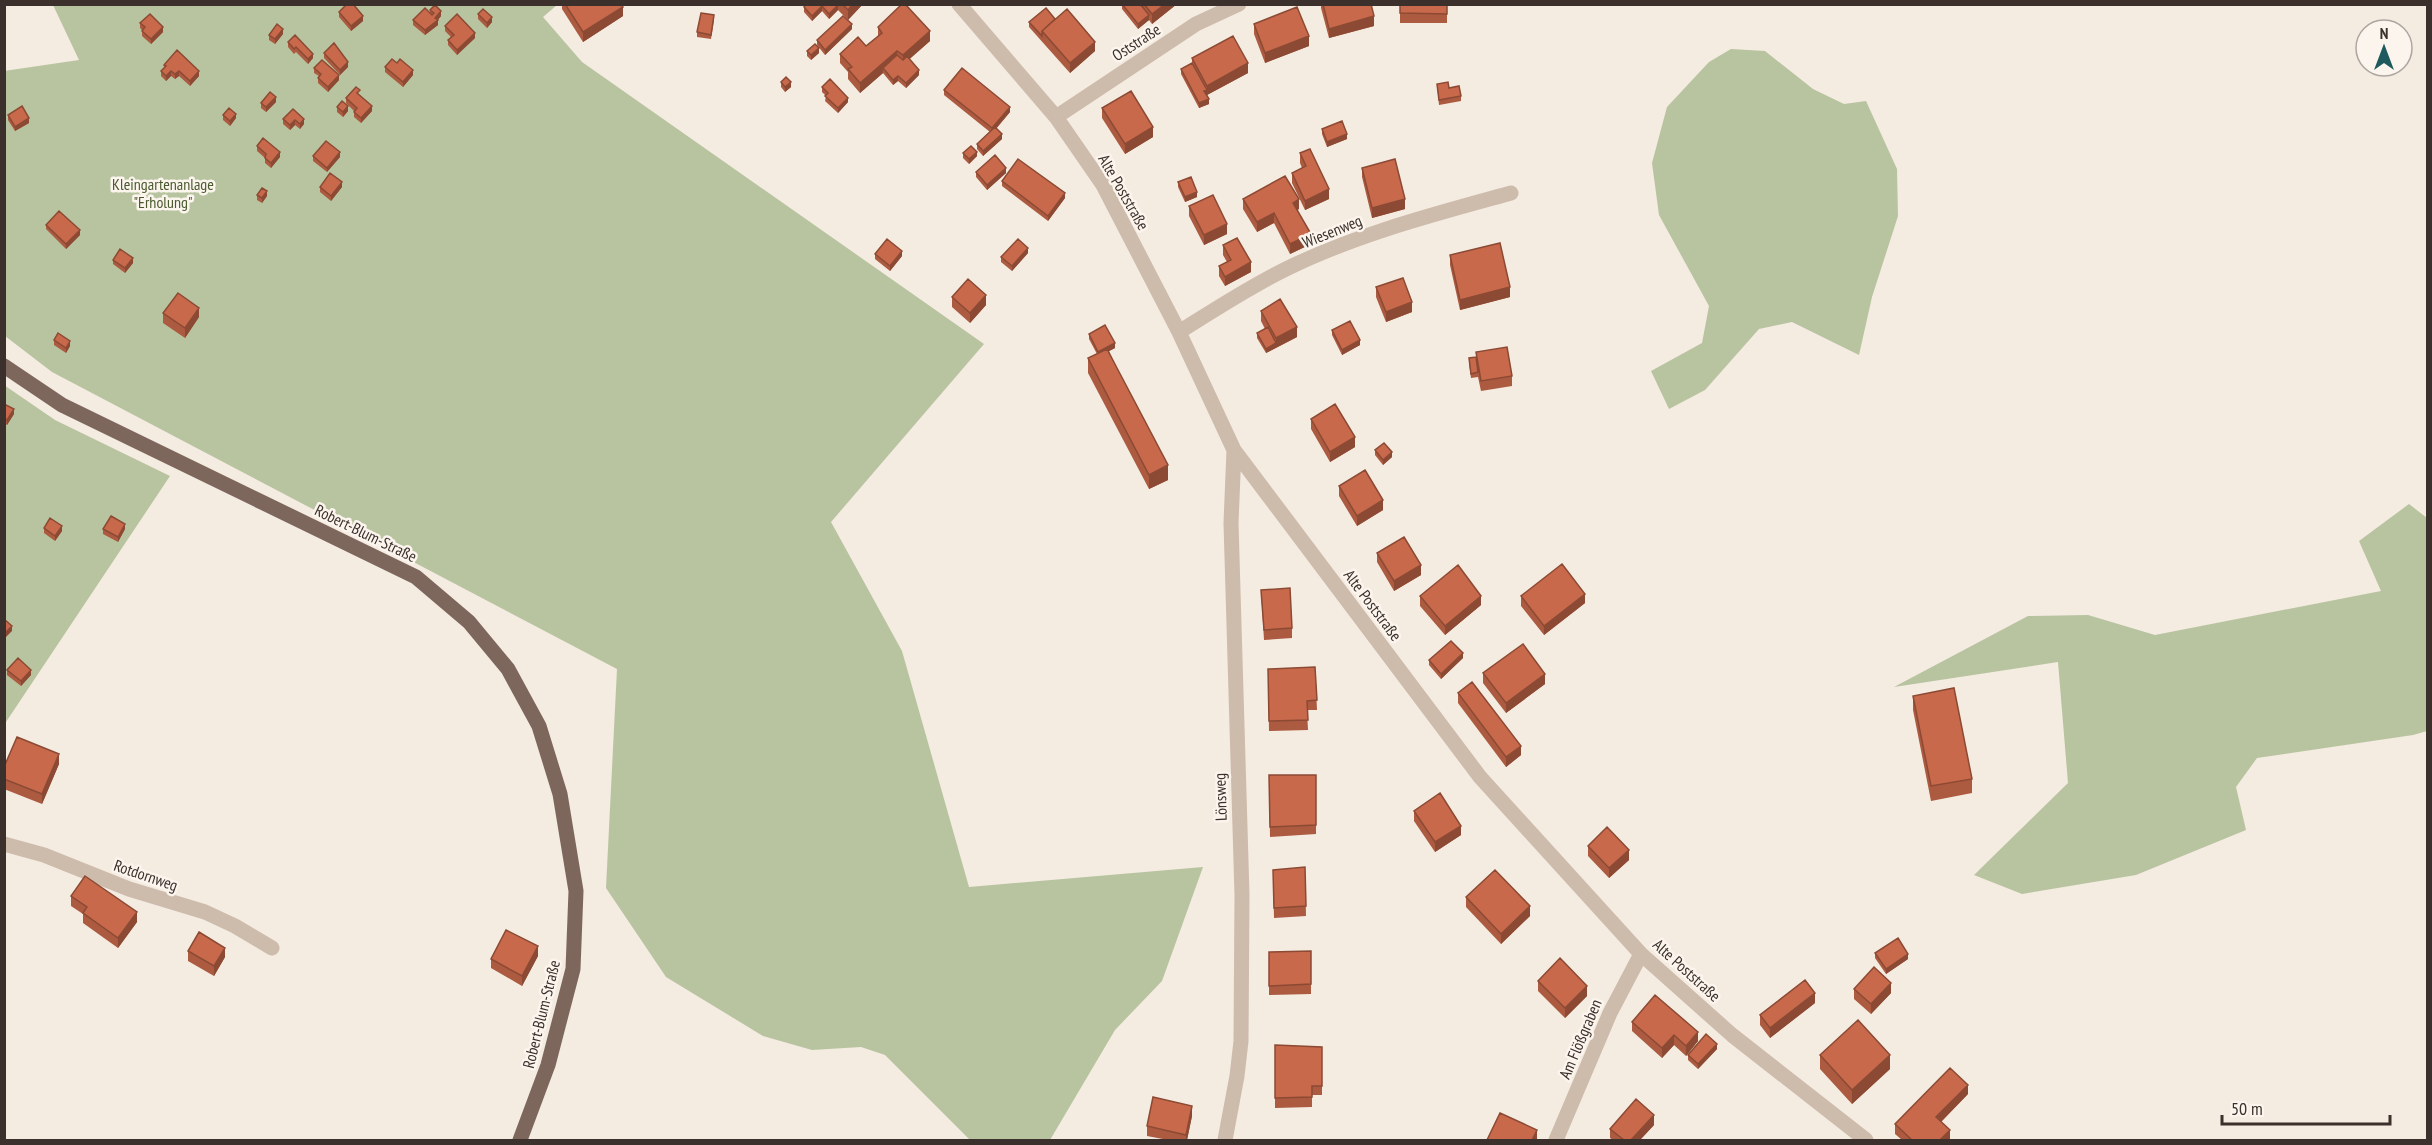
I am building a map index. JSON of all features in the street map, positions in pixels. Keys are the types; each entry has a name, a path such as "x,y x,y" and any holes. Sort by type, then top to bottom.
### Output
{"main road":[{"name":"Robert-Blum-Straße","path":"4,366 62,405 416,577 469,622 508,669 539,726 560,794 576,891 573,969 548,1065 520,1140"}],"street":[{"name":"Alte Poststraße","path":"959,4 1056,117 1103,186 1179,332 1234,450 1480,777 1641,954 1732,1035 1866,1140"},
{"name":"Oststraße","path":"1056,117 1196,24 1239,4"},
{"name":"Wiesenweg","path":"1179,332 1286,269 1421,217 1511,193"},
{"name":"Lönsweg","path":"1225,1140 1238,1076 1242,1041 1242,895 1231,523 1234,450"},
{"name":"Rotdornweg","path":"4,844 44,855 129,890 205,912 235,926 272,948"},
{"name":"Am Flößgraben","path":"1556,1140 1610,1013 1641,954"}],"green space":[{"name":"Kleingartenanlage \"Erholung\"","path":"53,5 557,5 543,17 582,62 984,344 831,522 902,651 969,887 1203,867 1162,981 1115,1030 1050,1140 970,1140 885,1055 861,1047 812,1050 763,1036 666,977 606,888 617,669 52,372 5,336 4,71 79,60"},
{"path":"1731,49 1765,51 1813,89 1844,104 1866,101 1897,169 1898,216 1872,297 1859,355 1792,322 1759,329 1705,390 1669,409 1651,371 1702,343 1709,306 1659,215 1652,163 1667,107 1709,62"},
{"path":"4,385 55,420 170,476 6,722"},
{"path":"2409,504 2427,518 2427,731 2257,758 2236,787 2246,830 2136,875 2022,894 1974,875 2068,783 2058,662 1894,687 2028,616 2088,615 2155,635 2381,591 2359,541"}],"building":[{"path":"347,4 353,4 363,16 351,26 339,12"},
{"path":"565,4 621,4 623,7 583,32"},
{"path":"806,4 838,5 829,14 822,6 812,16 804,7"},
{"path":"842,4 853,4 848,10"},
{"path":"902,4 905,4 930,31 903,55 897,51 860,83 848,69 852,67 840,54 858,37 866,46 882,33 878,27"},
{"path":"1122,4 1140,4 1149,15 1138,24"},
{"path":"1144,4 1165,4 1152,14"},
{"path":"1323,4 1371,4 1374,16 1329,29"},
{"path":"1400,4 1447,4 1447,14 1400,13"},
{"path":"435,5 441,11 435,18 438,20 425,30 413,20 425,8 432,15 434,13 430,10"},
{"path":"1297,7 1309,36 1265,53 1254,24"},
{"path":"1046,8 1055,19 1042,31 1042,36 1029,22"},
{"path":"483,9 492,17 487,23 478,14"},
{"path":"1067,9 1095,42 1070,63 1042,31"},
{"path":"701,13 714,15 711,35 697,32"},
{"path":"150,14 163,27 151,39 142,31 145,27 140,23"},
{"path":"457,14 475,33 457,50 448,40 454,35 445,26"},
{"path":"843,16 852,24 825,50 817,40"},
{"path":"277,24 283,29 275,39 269,35"},
{"path":"295,35 313,54 308,59 288,42"},
{"path":"1233,36 1248,63 1207,86 1192,58"},
{"path":"334,43 348,62 340,70 324,53"},
{"path":"815,44 819,48 811,55 807,51"},
{"path":"177,50 199,71 190,81 179,71 175,74 171,71 166,76 161,71"},
{"path":"897,55 903,60 907,56 919,70 906,83 898,76 893,80 883,68"},
{"path":"392,59 397,63 400,59 413,70 403,82 385,67"},
{"path":"322,60 339,75 328,87 318,78 321,74 314,68"},
{"path":"1192,63 1207,90 1204,91 1209,99 1199,103 1181,69"},
{"path":"962,68 1010,107 992,128 944,90"},
{"path":"786,77 791,82 785,87 781,82"},
{"path":"830,79 848,98 838,108 825,96 828,93 822,87"},
{"path":"1448,82 1449,88 1459,86 1461,96 1439,100 1437,84"},
{"path":"356,87 360,90 357,93 372,106 361,118 354,112 357,108 346,98"},
{"path":"1131,91 1153,127 1125,144 1102,108"},
{"path":"270,92 276,97 266,107 261,103"},
{"path":"342,101 348,106 343,112 337,107"},
{"path":"22,106 29,118 15,127 8,115"},
{"path":"229,108 236,114 230,121 223,115"},
{"path":"293,109 304,119 300,124 295,120 290,125 283,119"},
{"path":"1342,121 1347,134 1327,142 1322,129"},
{"path":"995,127 1002,134 983,151 977,144"},
{"path":"263,138 280,152 271,163 265,158 266,154 257,146"},
{"path":"326,141 340,152 327,168 313,156"},
{"path":"971,146 977,152 969,159 963,153"},
{"path":"1310,149 1329,189 1305,201 1292,173 1306,166 1300,153"},
{"path":"995,155 1006,168 987,185 976,172"},
{"path":"1018,159 1065,193 1048,216 1002,181"},
{"path":"1395,159 1405,199 1372,208 1362,168"},
{"path":"330,173 342,182 331,196 320,187"},
{"path":"1285,176 1299,199 1293,203 1311,234 1290,244 1274,213 1257,222 1243,199"},
{"path":"1191,177 1197,192 1185,197 1178,182"},
{"path":"262,188 267,191 262,198 257,195"},
{"path":"1213,195 1227,224 1204,235 1189,206"},
{"path":"59,211 80,230 66,244 46,225"},
{"path":"1237,238 1251,262 1225,277 1219,266 1231,260 1223,245"},
{"path":"887,239 902,251 890,266 875,254"},
{"path":"1018,239 1028,248 1012,266 1001,257"},
{"path":"1500,243 1510,287 1460,300 1450,255"},
{"path":"120,249 133,258 125,268 113,260"},
{"path":"1403,278 1412,302 1386,312 1376,287"},
{"path":"968,279 986,295 970,313 952,297"},
{"path":"178,293 199,308 185,328 163,313"},
{"path":"1280,299 1297,327 1276,338 1261,311"},
{"path":"1350,321 1360,340 1342,350 1332,330"},
{"path":"1105,325 1115,343 1098,352 1089,334"},
{"path":"1268,327 1276,343 1266,349 1257,333"},
{"path":"58,333 70,341 66,348 54,340"},
{"path":"1507,347 1512,376 1481,381 1476,352"},
{"path":"1107,349 1168,465 1149,475 1088,358"},
{"path":"1476,357 1478,372 1471,374 1469,358"},
{"path":"4,404 14,409 7,420 4,418"},
{"path":"1335,404 1355,437 1330,452 1311,419"},
{"path":"1384,443 1392,452 1383,460 1375,450"},
{"path":"1365,470 1383,500 1357,516 1339,486"},
{"path":"111,516 125,524 118,537 103,529"},
{"path":"50,518 62,526 55,536 44,528"},
{"path":"1404,537 1421,565 1394,581 1377,553"},
{"path":"1562,564 1585,594 1544,626 1521,596"},
{"path":"1458,565 1481,596 1445,626 1420,596"},
{"path":"1290,588 1292,628 1264,630 1261,590"},
{"path":"4,619 12,626 4,634"},
{"path":"1451,641 1463,653 1441,674 1429,660"},
{"path":"1523,644 1545,674 1506,703 1483,673"},
{"path":"18,658 31,670 21,681 7,670"},
{"path":"1315,667 1317,700 1307,701 1308,720 1269,721 1268,669"},
{"path":"1472,682 1521,746 1506,757 1458,693"},
{"path":"1954,688 1972,779 1931,786 1913,696"},
{"path":"17,737 59,754 42,794 4,779 4,767"},
{"path":"1269,775 1316,775 1316,825 1270,827"},
{"path":"1440,793 1461,826 1435,842 1414,811"},
{"path":"1607,827 1629,850 1609,868 1588,846"},
{"path":"1305,867 1306,906 1274,908 1273,870"},
{"path":"1495,870 1530,906 1501,934 1466,897"},
{"path":"85,876 137,912 118,938 83,913 87,907 71,896"},
{"path":"506,930 538,946 522,976 491,959"},
{"path":"199,932 225,948 214,966 188,951"},
{"path":"1898,938 1908,954 1886,969 1875,953"},
{"path":"1311,951 1311,984 1269,986 1269,952"},
{"path":"1560,958 1587,986 1565,1008 1538,981"},
{"path":"1874,967 1891,983 1871,1004 1854,989"},
{"path":"1805,980 1815,993 1770,1028 1760,1015"},
{"path":"1655,995 1698,1032 1686,1046 1674,1035 1662,1048 1632,1022"},
{"path":"1858,1020 1890,1055 1852,1090 1820,1055"},
{"path":"1706,1034 1717,1044 1698,1064 1688,1055"},
{"path":"1275,1045 1322,1047 1322,1086 1312,1086 1312,1097 1275,1098"},
{"path":"1950,1068 1968,1085 1936,1117 1950,1130 1940,1140 1912,1140 1895,1124"},
{"path":"1153,1097 1192,1106 1186,1135 1147,1126"},
{"path":"1636,1099 1654,1115 1631,1140 1624,1140 1610,1129"},
{"path":"1500,1113 1537,1130 1532,1140 1487,1140"}]}
